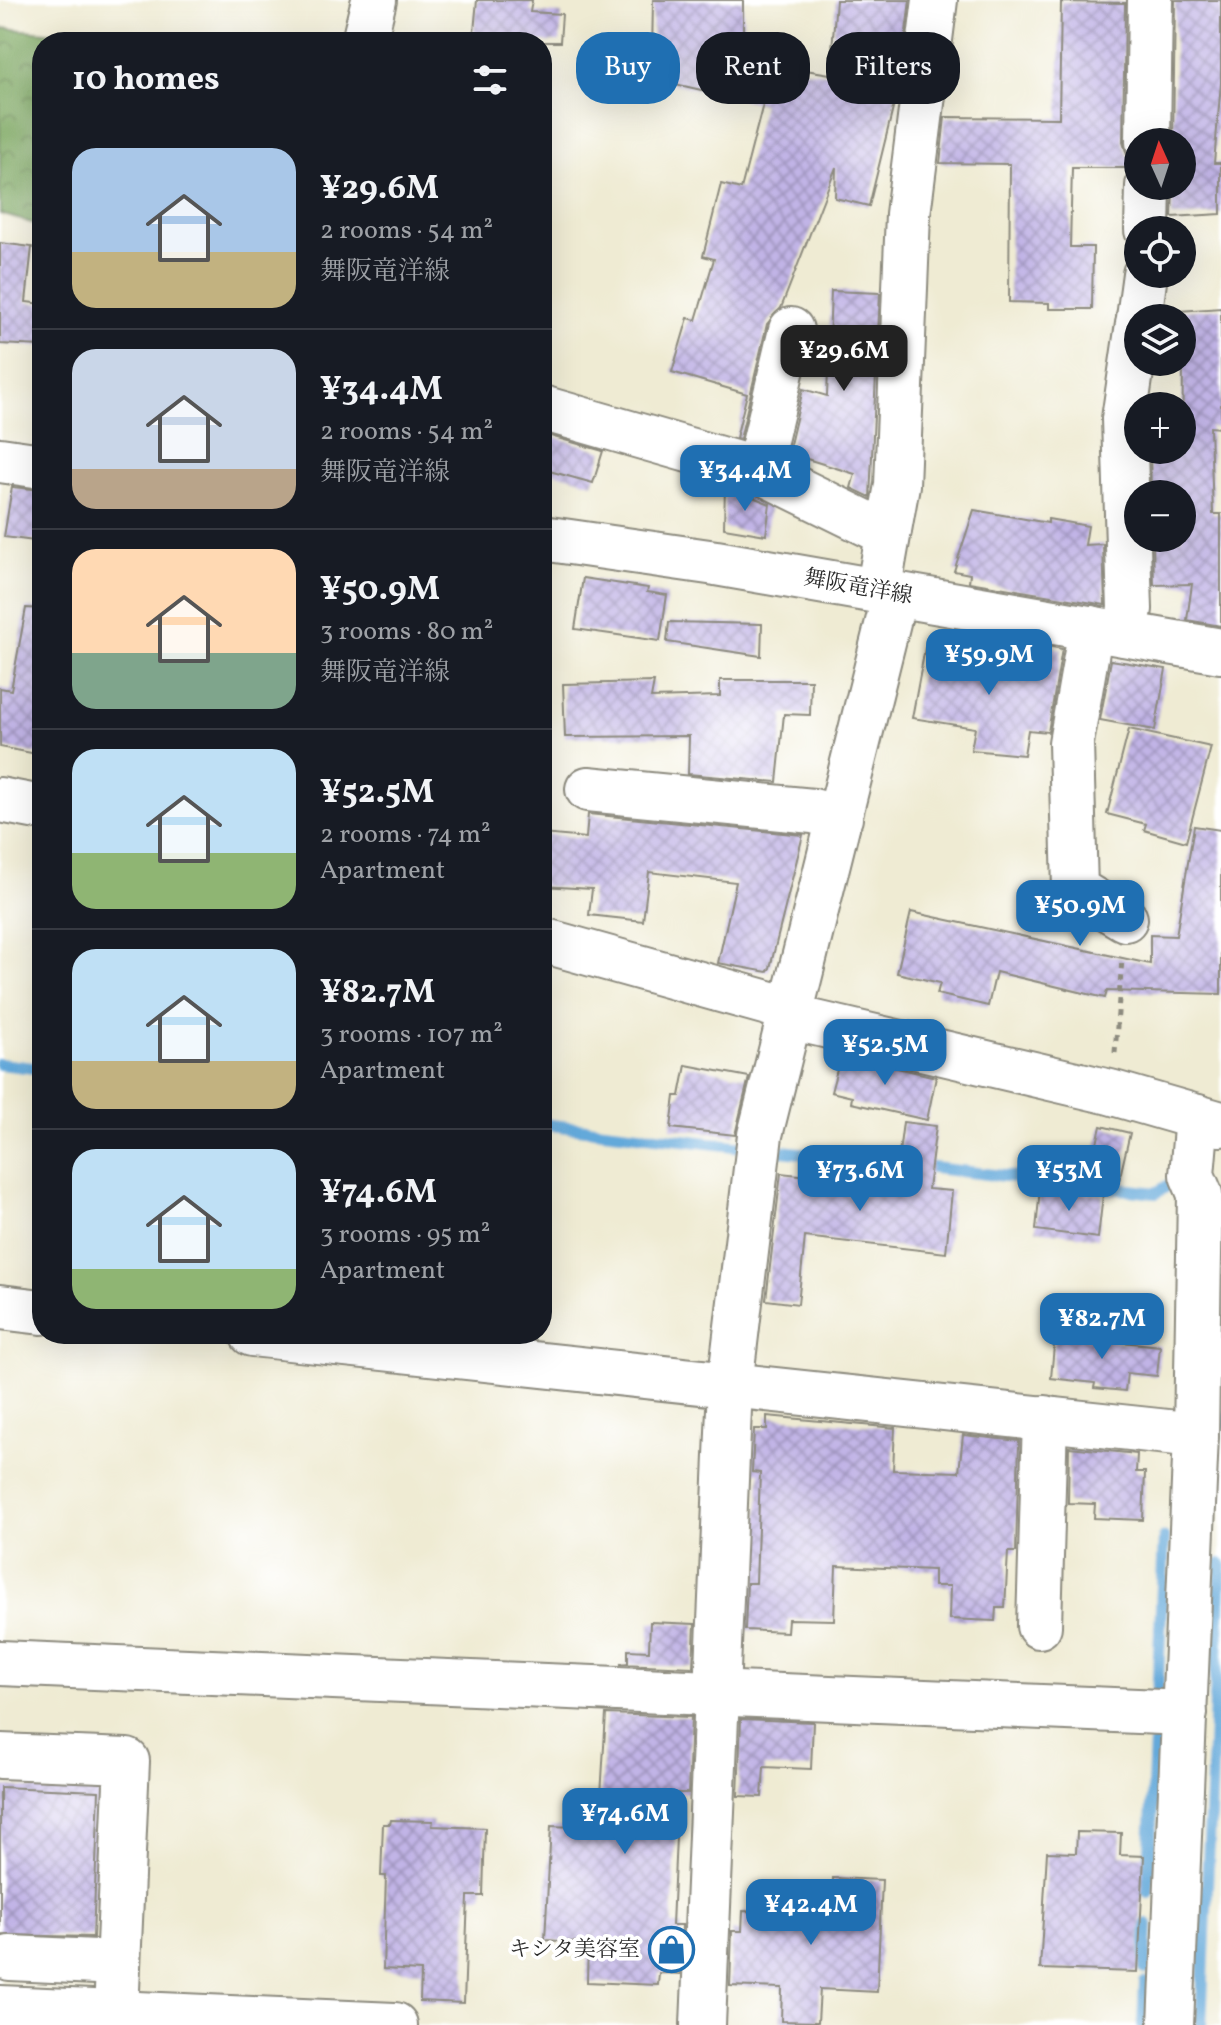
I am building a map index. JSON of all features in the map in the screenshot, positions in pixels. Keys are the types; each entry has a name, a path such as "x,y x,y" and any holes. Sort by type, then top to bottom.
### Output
{"street":[{"path":"366,32 374,0"},
{"path":"703,2025 730,1385 760,1135 840,818 886,593 889,529 897,485 908,214 935,0"},
{"path":"1148,128 1150,0"},
{"path":"758,470 791,330"},
{"path":"1125,919 1075,889 1071,743 1108,631 1130,609 1124,419 1130,376"},
{"path":"552,411 758,470 872,526 889,529"},
{"path":"0,460 32,465"},
{"name":"舞阪竜洋線","path":"552,540 1221,651"},
{"path":"588,789 813,811 840,818"},
{"path":"0,800 32,806"},
{"path":"552,943 775,1005 807,1021 1110,1092 1209,1121 1192,1175 1200,1194 1196,1435 1207,1516 1185,1713 1171,2025"},
{"path":"0,1307 32,1311"},
{"path":"346,1344 1196,1435"},
{"path":"1039,1626 1045,1418"},
{"path":"0,1663 1185,1713"},
{"path":"0,1756 127,1761 116,2013"},
{"path":"10,1958 118,1963"},
{"path":"0,2008 395,2025"}],"path":[{"path":"1110,1092 1125,919"}],"green space":[{"path":"0,28 46,32 32,32 32,223 0,214"}],"building":[{"path":"477,0 532,0 530,12 562,14 560,42 552,42 552,32 474,32"},
{"path":"653,0 743,0 743,32 696,32 696,89 680,85 680,32 652,32"},
{"path":"836,0 910,0 906,32 833,32"},
{"path":"1175,0 1221,0 1221,83 1214,163 1221,163 1221,214 1172,216 1173,200 1196,200 1196,128 1173,128"},
{"path":"1061,2 1125,3 1124,168 1072,168 1070,247 1093,247 1092,309 1049,309 1049,303 1009,302 1010,164 940,163 945,117 1059,118"},
{"path":"810,71 826,73 826,104 894,104 869,206 835,198 836,167 781,308 767,324 740,439 736,438 747,394 672,372 688,318 696,320 714,259 703,256 721,184 741,189 763,104 810,104"},
{"path":"0,243 32,247 26,302 32,303 32,346 0,344"},
{"path":"831,291 880,293 870,497 851,488 855,474 788,453 803,389 827,396"},
{"path":"1221,308 1221,428 1210,427 1213,514 1221,514 1221,626 1187,620 1192,584 1154,585 1153,552 1196,552 1196,480 1151,480 1150,464 1196,464 1196,392 1183,392 1183,376 1196,376 1196,310"},
{"path":"552,436 603,451 593,483 552,472"},
{"path":"725,486 770,504 766,535 724,528"},
{"path":"12,487 32,489 32,541 4,537"},
{"path":"974,510 1048,523 1048,519 1088,526 1085,545 1103,544 1105,605 969,582 970,574 954,571"},
{"path":"583,578 648,588 647,592 667,595 660,641 575,629"},
{"path":"26,608 32,608 32,753 0,747 0,688 11,690"},
{"path":"669,622 762,624 761,656 667,642"},
{"path":"1032,643 1062,649 1048,732 1028,730 1024,755 971,750 975,728 912,718 925,648 962,654 962,659 1028,672"},
{"path":"1111,660 1166,669 1155,730 1100,720"},
{"path":"720,680 811,680 810,715 784,714 777,782 688,774 689,736 565,737 563,684 654,682 651,698 720,696"},
{"path":"1129,729 1211,747 1186,842 1144,830 1146,824 1107,814"},
{"path":"588,814 803,835 770,968 767,972 718,963 736,882 649,872 643,921 589,915 592,889 552,887 552,835 586,838"},
{"path":"1194,826 1221,830 1221,994 1107,991 1105,998 996,972 988,1006 937,994 940,983 897,973 911,912 1150,964 1150,935 1176,936"},
{"path":"841,1055 936,1077 927,1120 851,1103 852,1097 831,1092"},
{"path":"686,1065 749,1077 735,1135 671,1128 675,1096 680,1096"},
{"path":"903,1122 936,1126 928,1189 952,1191 946,1253 805,1237 798,1304 766,1300 781,1173 895,1185"},
{"path":"1101,1126 1130,1133 1119,1181 1090,1174"},
{"path":"1040,1188 1103,1195 1098,1238 1036,1230"},
{"path":"1055,1335 1160,1346 1157,1376 1127,1373 1125,1391 1094,1388 1095,1383 1051,1378"},
{"path":"767,1416 895,1428 893,1470 959,1472 963,1435 1019,1441 1016,1552 1008,1552 1005,1608 996,1608 995,1621 949,1619 950,1586 934,1586 934,1570 836,1566 834,1620 788,1619 787,1632 745,1630 747,1583 756,1583 760,1473 752,1472 754,1429 767,1429"},
{"path":"1069,1447 1137,1454 1136,1472 1145,1472 1143,1520 1094,1518 1095,1504 1068,1503"},
{"path":"650,1622 695,1624 693,1667 620,1664 628,1663 628,1650 649,1651"},
{"path":"606,1714 691,1717 688,1793 678,1793 672,1925 682,1925 680,1974 659,1973 658,1985 587,1982 588,1943 545,1940 551,1826 599,1828"},
{"path":"741,1719 813,1722 811,1769 764,1767 762,1797 738,1796"},
{"path":"0,1787 99,1791 93,1937 0,1935"},
{"path":"391,1820 433,1821 432,1826 485,1828 483,1896 468,1896 464,2003 420,2001 421,1971 383,1969 386,1876 381,1876 383,1824 390,1824"},
{"path":"1077,1832 1121,1833 1120,1855 1144,1856 1138,1972 1040,1969 1047,1852 1076,1853"},
{"path":"833,1878 882,1880 877,1992 820,1989 818,2022 781,2021 782,1988 730,1986 732,1931 742,1931 743,1911 762,1912 763,1899 832,1901"}],"waterway":[{"path":"0,1064 32,1068"},
{"path":"552,1125 744,1147"},
{"path":"773,1150 1156,1193 1182,1177"},
{"path":"1221,1418 1221,1423"},
{"path":"1157,1703 1164,1538"},
{"path":"1201,2025 1221,1564"},
{"path":"1148,1892 1156,1721"},
{"path":"1145,1969 1147,1924"},
{"path":"1143,2025 1145,1983"}],"place":[{"name":"キシタ美容室","path":"671,1950"}]}
